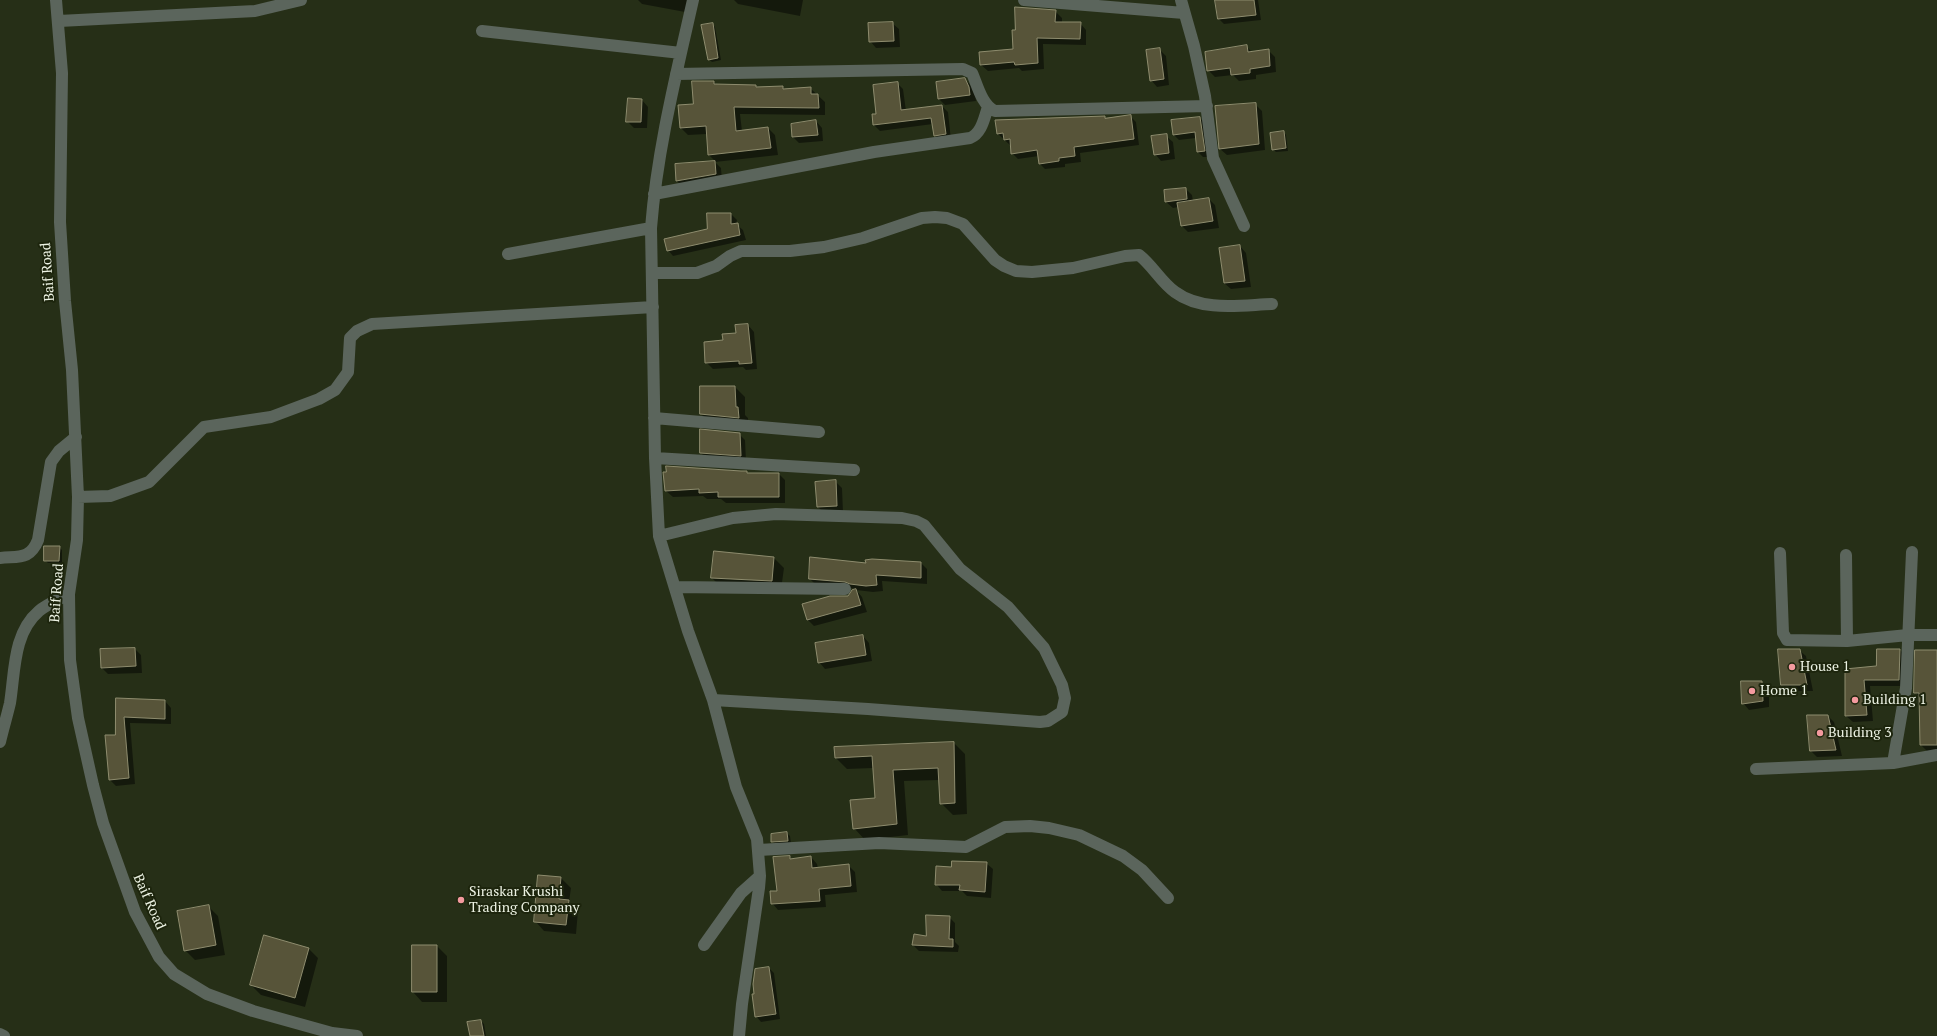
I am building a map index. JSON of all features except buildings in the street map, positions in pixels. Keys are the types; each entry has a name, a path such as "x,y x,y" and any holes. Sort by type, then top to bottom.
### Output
{"street":[{"name":"Baif Road","path":"56,0 59,21 63,105 60,222 76,437 78,498 77,540 69,594 70,660 73,694 93,785 114,857 135,912 159,957 174,974 207,994 253,1011 332,1032 357,1036"},
{"path":"59,21 255,11 301,0"},
{"path":"693,0 676,74 654,194 651,228 653,273 655,458 659,536 688,631 713,700 736,787 754,829 759,850 760,876 738,1036"},
{"path":"1024,0 1184,13"},
{"path":"1181,0 1194,46 1206,106 1213,158 1244,226"},
{"path":"482,31 681,53"},
{"path":"676,74 964,69 972,73 988,107 991,110 1002,112 1206,106"},
{"path":"654,194 874,152 970,138 976,136 988,107"},
{"path":"653,273 697,273 716,266 730,256 741,251 790,251 824,247 862,238 922,218 935,217 948,218 963,224 995,260 1016,271 1032,272 1073,268 1129,255 1139,255 1163,282 1176,293 1190,301 1207,305 1272,304"},
{"path":"508,254 651,228"},
{"path":"78,498 110,496 150,482 204,427 271,417 319,399 335,390 348,372 350,338 357,331 372,324 653,307"},
{"path":"654,418 819,432"},
{"path":"0,558 27,555 35,548 38,540 51,462 59,451 76,437"},
{"path":"655,458 854,470"},
{"path":"659,536 733,518 776,514 902,518 916,521 924,525 960,569 1008,607 1030,631 1044,648 1062,685 1065,698 1062,712 1048,721 1040,722 868,709 713,700"},
{"path":"1893,763 1906,688 1912,552"},
{"path":"1780,553 1783,633 1784,637 1790,641 1847,641 1908,635 1937,635"},
{"path":"1846,555 1847,641"},
{"path":"675,587 845,589"},
{"path":"0,742 5,705 22,634 40,610 69,594"},
{"path":"1756,769 1893,763 1937,754"},
{"path":"759,850 879,843 966,847 1005,827 1022,826 1049,828 1079,834 1123,856 1142,870 1168,898"},
{"path":"704,945 741,893 760,876"},
{"path":"0,1034 4,1036"}],"place":[{"name":"House 1","path":"1792,667"},
{"name":"Home 1","path":"1752,691"},
{"name":"Building 1","path":"1855,700"},
{"name":"Building 3","path":"1820,733"},
{"name":"Siraskar Krushi Trading Company","path":"461,900"}]}
